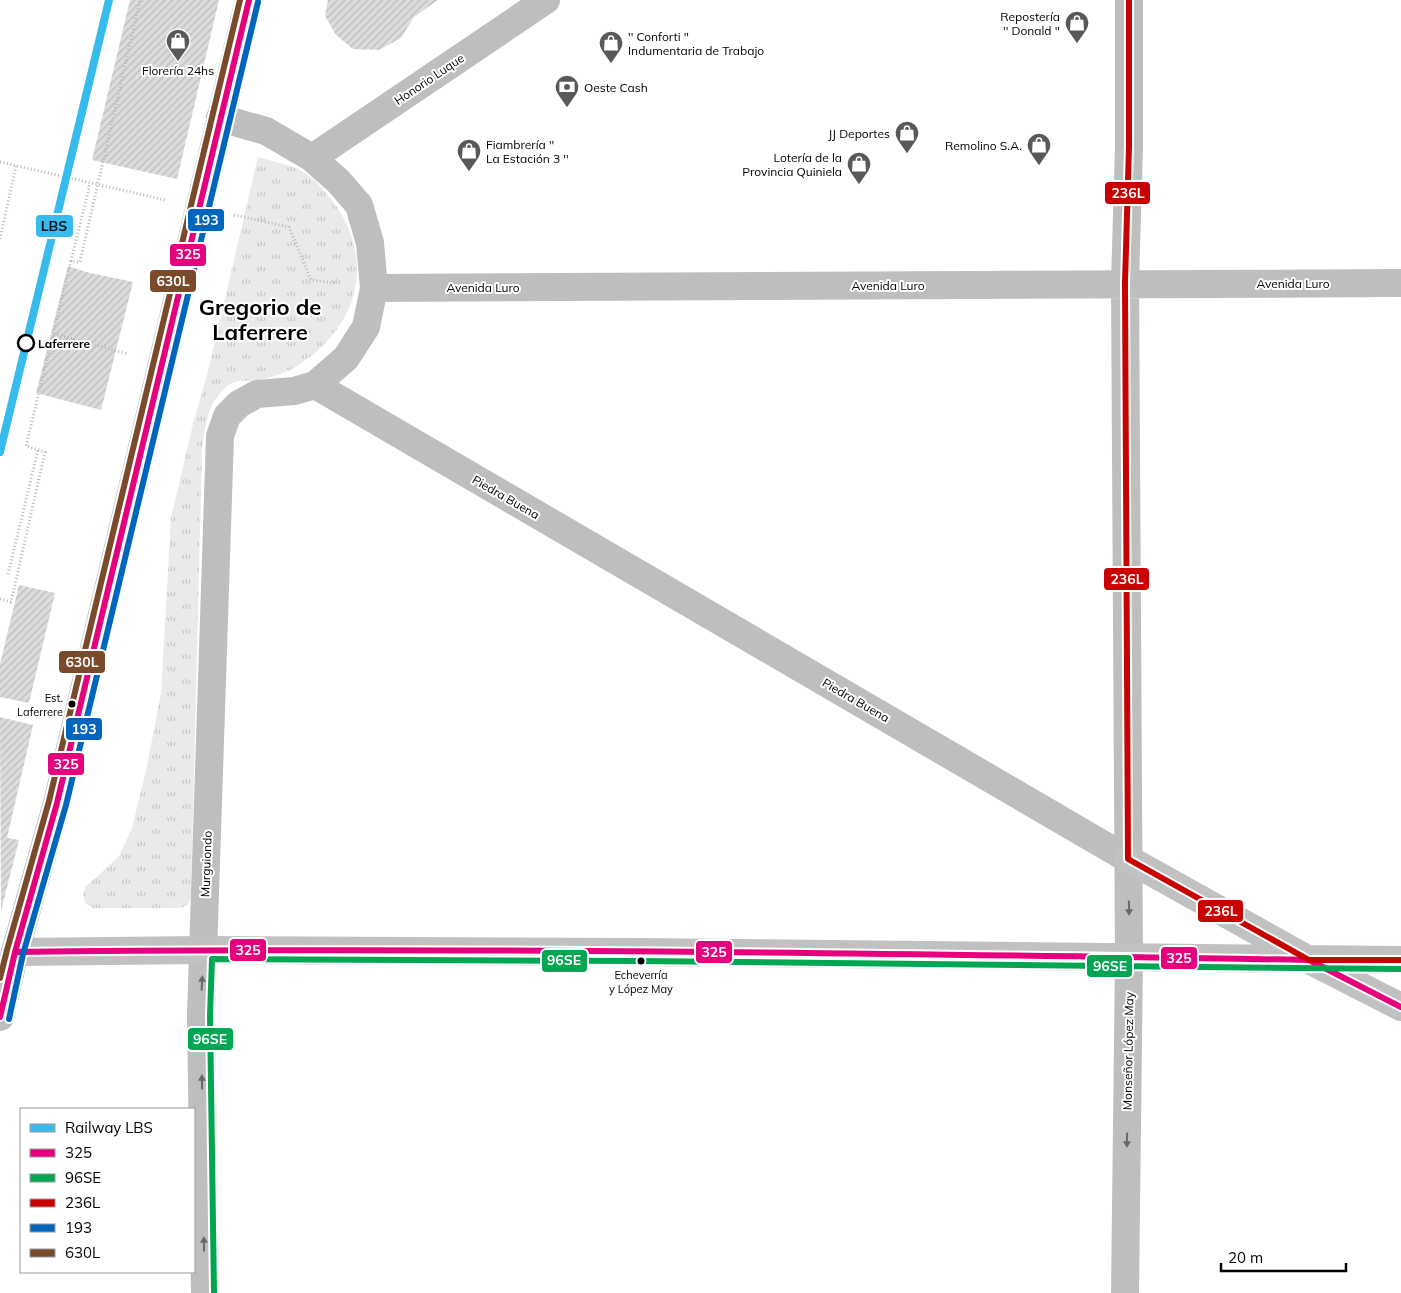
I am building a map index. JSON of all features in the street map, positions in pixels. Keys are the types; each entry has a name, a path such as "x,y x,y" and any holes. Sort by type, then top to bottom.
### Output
{"main road":[{"path":"0,1017 15,952 57,803 249,0"}],"street":[{"name":"Honorio Luque","path":"312,158 546,0"},
{"name":"Monseñor López May","path":"1125,1293 1129,956 1125,283 1129,147 1129,0"},
{"path":"220,118 266,131 312,158 338,181 358,205 370,243 374,288 366,327 346,358 315,386"},
{"name":"Avenida Luro","path":"374,288 1401,283"},
{"name":"Piedra Buena","path":"315,386 1128,859 1309,960 1401,1007"},
{"name":"Murguiondo","path":"205,1293 201,1015 220,436 227,416 239,404 257,394 294,392 315,386"},
{"path":"15,952 204,950 1129,956 1401,960"}],"path":[{"path":"71,261 80,262 140,0"},
{"path":"0,162 166,200"},
{"path":"0,239 16,166"},
{"path":"0,600 11,602 45,452 26,446 90,184"},
{"path":"232,215 289,228 311,280 374,288"},
{"path":"54,334 162,363"},
{"path":"8,574 38,450"}],"green space":[{"path":"258,157 302,171 318,184 332,200 350,232 356,253 357,273 354,292 348,311 337,328 324,345 307,359 278,375 232,383 226,387 211,407 202,450 191,895 189,903 182,908 93,908 86,904 83,895 86,886 119,856 132,828 147,766 161,693 171,518"}],"building":[{"path":"130,0 219,0 177,179 92,160"},
{"path":"328,0 438,0 414,17 401,38 379,50 353,49 336,35 325,16"},
{"path":"68,266 86,272 133,282 101,410 36,393"},
{"path":"19,585 55,593 29,703 0,697 0,664"},
{"path":"0,717 33,725 7,838 19,840 1,911"}],"rail line":[{"name":"LBS","path":"0,452 109,0"}],"transit line":[{"name":"630L","path":"0,978 49,801 240,0"},
{"name":"325","path":"0,1017 15,952 57,803 249,0"},
{"name":"236L","path":"1129,0 1129,147 1125,283 1128,859 1309,960 1401,960"},
{"name":"193","path":"9,1019 23,954 66,805 258,2"},
{"name":"325","path":"15,952 500,950 1309,960 1401,1007"},
{"name":"96SE","path":"214,1293 210,1015 212,959 637,961 1401,969"}],"place":[{"name":"Repostería '' Donald ''","path":"1077,44"},
{"name":"Florería 24hs","path":"178,62"},
{"name":"'' Conforti '' Indumentaria de Trabajo","path":"611,64"},
{"name":"Oeste Cash","path":"567,108"},
{"name":"JJ Deportes","path":"907,154"},
{"name":"Remolino S.A.","path":"1039,166"},
{"name":"Fiambrería '' La Estación 3 ''","path":"469,172"},
{"name":"Lotería de la Provincia Quiniela","path":"859,185"},
{"name":"Laferrere","path":"26,343"},
{"name":"Est. Laferrere","path":"72,704"},
{"name":"Echeverría y López May","path":"641,961"}],"district":[{"name":"Gregorio de Laferrere","path":"260,320"}]}
